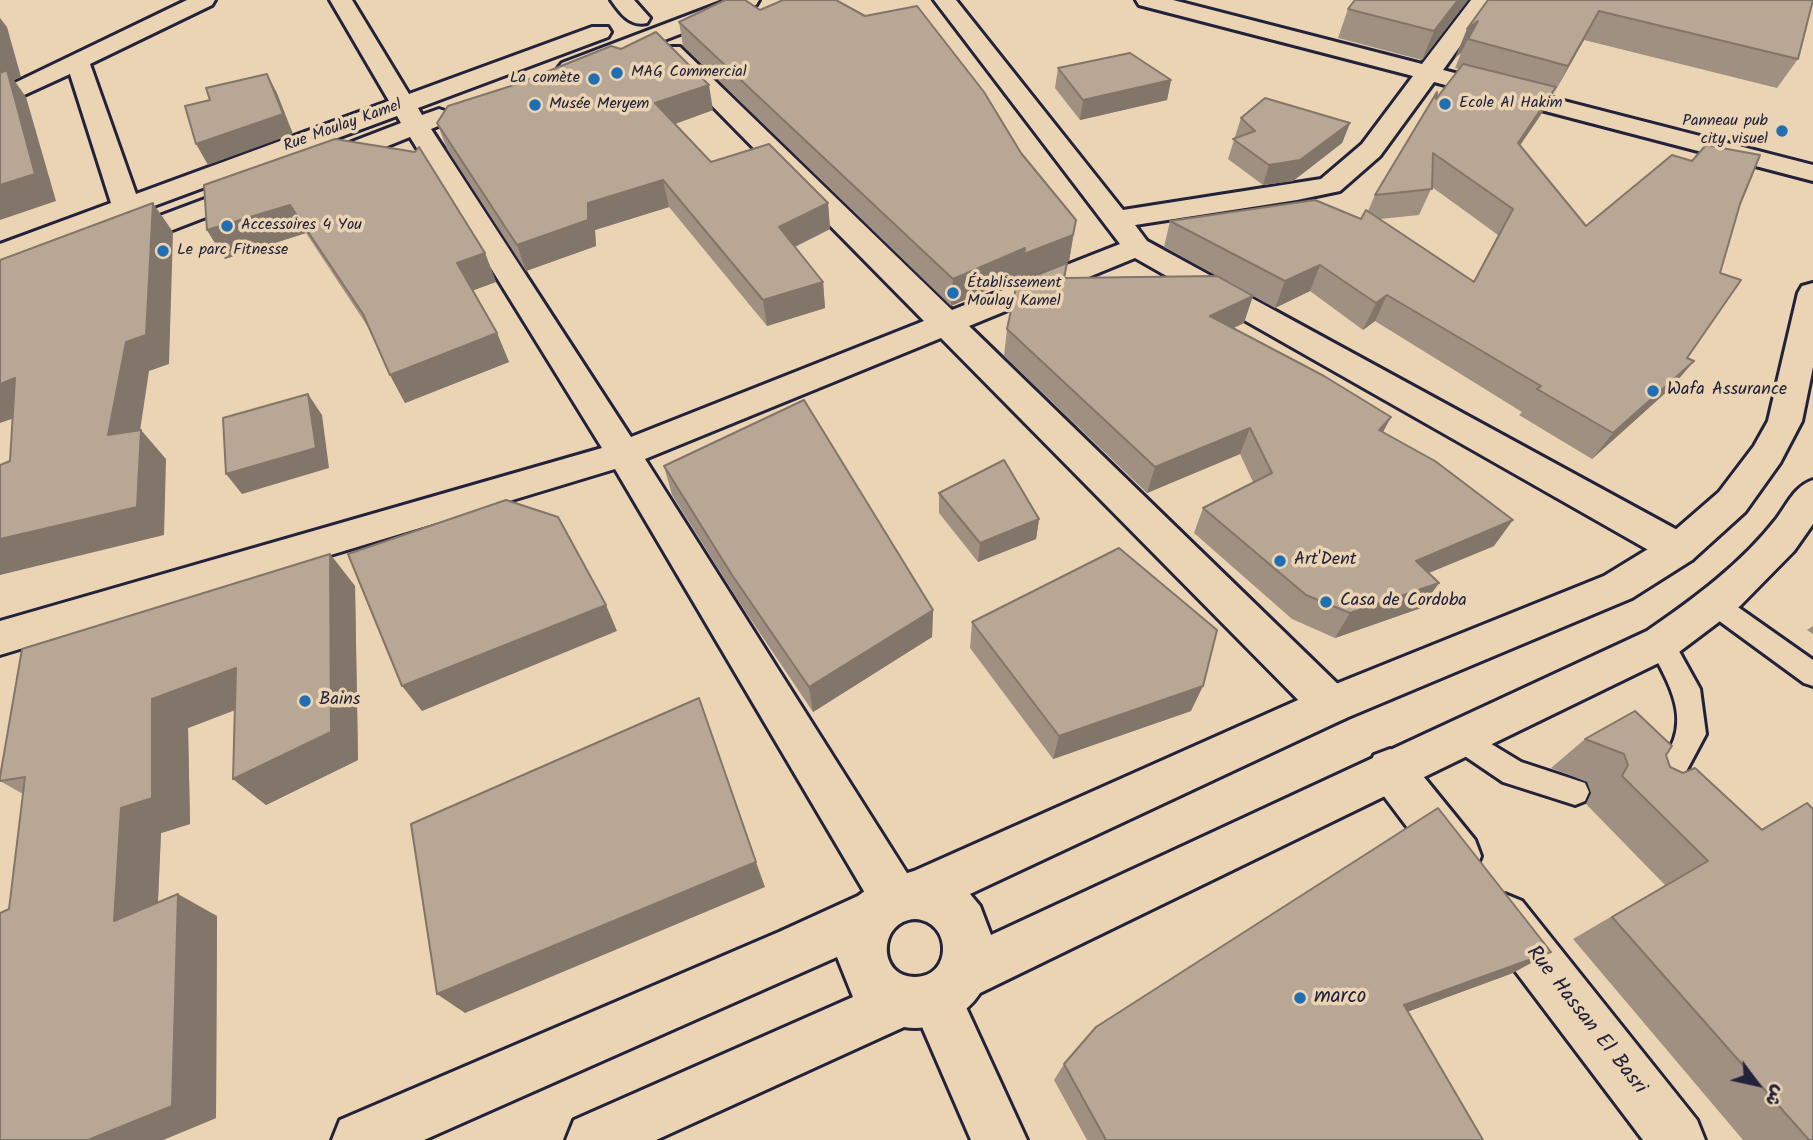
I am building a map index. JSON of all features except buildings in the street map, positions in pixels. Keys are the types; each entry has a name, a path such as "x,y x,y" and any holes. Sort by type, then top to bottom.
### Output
{"street":[{"path":"35,58 159,0"},
{"path":"0,99 204,0"},
{"path":"341,0 410,115 624,454 896,901"},
{"name":"Rue Moulay Kamel","path":"299,171 410,115 687,0"},
{"name":"Rue Moulay Kamel","path":"554,74 639,18 748,0"},
{"path":"945,0 1137,247 1679,549"},
{"path":"1147,0 1813,173"},
{"path":"1211,17 1229,0"},
{"path":"1114,220 1297,192 1330,184 1371,150 1482,0"},
{"path":"639,18 1331,705"},
{"path":"78,63 126,207"},
{"name":"Rue Moulay Kamel","path":"0,254 126,207 410,115 466,107"},
{"path":"91,251 273,181"},
{"path":"0,638 624,454 1137,247"},
{"path":"360,1140 797,950 896,901 1331,705 1618,587 1679,549 1732,502 1768,454 1785,421 1813,293"},
{"path":"594,1140 933,992 1390,769 1661,643 1716,605 1761,565 1793,527 1813,494"},
{"name":"Rue Hassan El Basri","path":"1390,769 1677,1140"},
{"path":"935,897 958,917 966,933 968,951 933,992 887,995 866,971 862,941 866,925 896,901 935,897"},
{"path":"933,992 999,1140"}],"lane":[{"path":"1716,605 1813,675"},
{"path":"1644,785 1672,770 1692,734 1687,689 1661,643"},
{"path":"1460,737 1513,773 1575,792"}],"place":[{"name":"MAG Commercial","path":"617,73"},
{"name":"La comète","path":"594,79"},
{"name":"Ecole Al Hakim","path":"1445,104"},
{"name":"Musée Meryem","path":"535,105"},
{"name":"Panneau pub city visuel","path":"1782,131"},
{"name":"Accessoires 4 You","path":"227,226"},
{"name":"Le parc Fitnesse","path":"163,251"},
{"name":"Établissement Moulay Kamel","path":"953,293"},
{"name":"Wafa Assurance","path":"1653,391"},
{"name":"Art'Dent","path":"1280,561"},
{"name":"Casa de Cordoba","path":"1326,602"},
{"name":"Bains","path":"305,701"},
{"name":"marco","path":"1300,998"}]}
